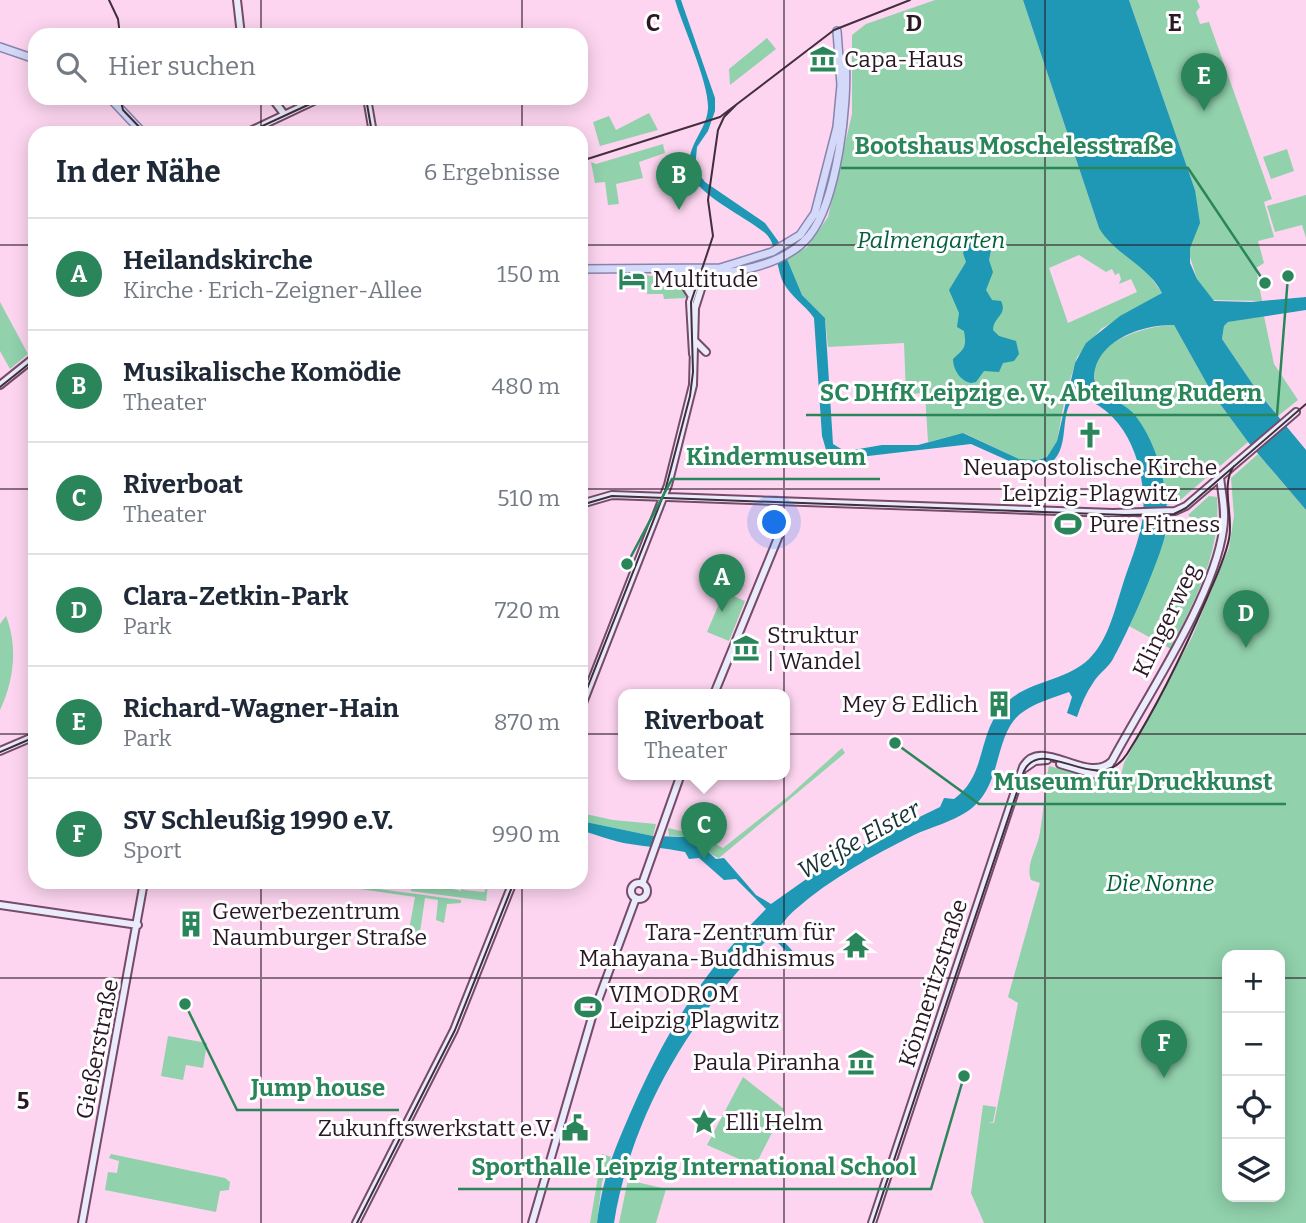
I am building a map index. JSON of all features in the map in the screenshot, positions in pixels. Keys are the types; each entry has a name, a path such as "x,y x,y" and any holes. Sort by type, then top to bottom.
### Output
{"main road":[{"path":"237,0 240,28"},
{"path":"784,251 805,230 820,199 841,99 837,31"},
{"path":"0,45 28,56"},
{"path":"642,268 679,276 703,273 784,251 810,234 826,200 846,113 845,58"},
{"path":"117,105 137,126"},
{"path":"277,105 284,114"},
{"path":"260,126 304,105"},
{"path":"368,105 372,126"},
{"path":"588,269 642,268 703,273"},
{"path":"691,295 703,273"},
{"path":"588,690 664,497 691,396 695,308 703,273"},
{"path":"679,276 691,295 695,345"},
{"path":"0,385 28,363"},
{"path":"588,501 604,495 1170,512 1184,508 1296,412"},
{"name":"Klingerweg","path":"1105,769 1112,761 1188,622 1206,583 1223,530 1220,477"},
{"path":"716,689 782,528"},
{"path":"0,751 28,739"},
{"name":"Könneritzstraße","path":"872,1223 1022,771 1033,757 1046,756 1090,768 1105,769"},
{"path":"1022,771 1034,761 1042,760 1097,775 1105,769"},
{"path":"532,1223 592,1017 636,898 632,888 642,884 679,780"},
{"name":"Gießerstraße","path":"82,1223 143,889"},
{"path":"356,1223 454,1030 510,889"},
{"path":"0,905 138,925"}],"green space":[{"name":"Palmengarten","path":"935,0 1023,0 1099,228 1147,272 1162,293 1101,329 1077,357 1065,397 1057,441 1047,457 1038,460 1019,459 964,433 928,442 925,393 906,394 904,343 828,347 825,318 802,295 786,259 807,247 828,217 852,114 852,35 866,24","holes":["1079,255 1106,272 1112,269 1115,275 1119,273 1119,284 1131,279 1137,292 1068,323 1049,268"]},
{"path":"1129,0 1197,0 1200,7 1196,12 1200,24 1209,22 1272,199 1264,202 1274,237 1258,241 1264,263 1256,268 1262,301 1211,300 1197,279 1189,254 1195,190"},
{"path":"767,38 776,49 730,85 729,69"},
{"path":"649,113 658,130 600,146 593,122 609,116 616,130"},
{"path":"663,144 665,153 639,162 643,178 616,184 619,204 608,205 605,182 595,183 591,162 596,164"},
{"path":"1287,149 1294,171 1271,179 1263,157"},
{"path":"1306,195 1306,238 1302,225 1275,232 1267,206"},
{"path":"646,275 677,283 686,298 664,299 663,294 647,294"},
{"path":"0,302 28,354 10,369 0,351"},
{"path":"1264,316 1274,364 1298,400 1278,416 1222,339 1224,326 1228,322"},
{"path":"1174,325 1212,393 1248,442 1220,466 1214,460 1202,470 1207,477 1178,502 1167,505 1160,469 1147,435 1129,410 1097,386 1095,367 1109,346 1121,339 1149,328"},
{"name":"Die Nonne","path":"1258,454 1306,510 1306,1223 984,1223 971,1193 983,1105 996,1107 993,1122 988,1122 994,1123 1018,1003 1008,997 1040,883 1031,880 1030,868 1039,838 1049,766 1097,779 1113,788 1120,779 1124,763 1192,637 1229,548 1234,516 1231,478"},
{"path":"1209,496 1217,497 1211,557 1171,649 1129,626 1165,536 1173,529 1186,532 1193,520 1188,515"},
{"path":"724,592 745,601 729,641 707,632"},
{"path":"6,616 12,639 13,663 9,687 0,710 0,624"},
{"path":"842,748 845,753 719,858 684,837 669,836 668,828 698,835 723,848 790,795"},
{"path":"588,815 656,824 653,836 588,822"},
{"path":"360,889 461,900 461,903 447,904 444,923 436,920 438,900 425,898 419,939 423,940 422,943 407,941 415,897"},
{"path":"463,889 484,892 488,889 486,901 411,891"},
{"path":"168,1036 207,1043 203,1068 186,1065 183,1080 161,1076"},
{"path":"743,1077 784,1109 755,1166 707,1145"},
{"path":"111,1154 225,1178 230,1182 229,1190 220,1191 216,1212 105,1190 108,1172 117,1173 119,1161 109,1158"},
{"path":"602,1154 611,1157 602,1182 597,1223 590,1223"},
{"path":"628,1180 666,1189 656,1223 619,1223"}],"water":[{"path":"675,0 681,0 715,98 715,111 708,131 697,147 695,169 705,182 765,223 781,245 802,295 825,318 833,444 843,450 882,445 918,445 963,433 1019,459 1038,460 1047,457 1057,441 1075,363 1086,343 1120,316 1162,293 1148,274 1113,245 1099,228 1023,0 1129,0 1195,190 1200,223 1190,248 1190,263 1197,279 1214,301 1251,302 1306,297 1306,310 1228,322 1224,326 1222,339 1258,392 1306,450 1306,510 1248,442 1212,393 1174,325 1138,330 1116,341 1107,349 1095,369 1096,385 1134,414 1142,425 1160,466 1167,511 1167,525 1160,552 1136,613 1113,659 1090,687 1077,717 1067,713 1072,697 1069,692 1037,704 1020,714 1005,735 987,789 968,811 868,859 793,911 775,932 801,960 798,963 771,936 742,966 691,1032 651,1104 635,1142 614,1223 597,1223 602,1191 615,1150 660,1051 689,1001 706,978 766,909 736,879 724,880 699,858 689,859 685,852 624,843 588,833 588,822 653,836 686,837 696,841 716,859 724,858 756,895 771,904 839,856 940,807 944,798 954,799 965,789 977,767 994,718 1002,707 1022,691 1079,667 1096,651 1113,616 1143,516 1142,479 1130,443 1109,414 1094,403 1076,396 1067,412 1060,451 1046,466 1020,466 971,444 851,458 827,453 822,436 814,318 783,282 769,237 703,190 691,174 690,156 707,117 708,108 700,70"},
{"path":"975,238 991,250 989,260 993,272 986,290 992,300 1001,301 1003,306 993,330 999,336 1016,341 1019,354 1014,361 1003,363 999,372 984,371 976,382 971,383 960,377 953,363 953,359 964,348 965,337 964,331 957,327 959,313 949,290 966,262 963,253"}],"tram line":[{"path":"109,0 119,28"},
{"path":"588,159 720,117 834,30 910,0"},
{"path":"122,105 123,110 138,126"},
{"path":"262,126 308,105"},
{"path":"367,105 371,126"},
{"path":"588,686 665,491 690,396 693,372 691,302 713,236 708,200 718,130 724,117 736,105"},
{"path":"0,387 28,365"},
{"path":"588,503 612,496 1125,515 1174,514 1186,508 1306,404"},
{"path":"873,1223 1024,771 1033,761 1044,759 1101,770 1115,766 1127,754 1170,678 1222,561 1230,530 1228,482 1234,466"},
{"path":"0,752 28,740"},
{"path":"357,1223 455,1030 511,889"}],"place":[{"name":"Capa-Haus","path":"823,59"},
{"name":"Richard-Wagner-Hain","path":"1204,111"},
{"name":"Musikalische Komödie","path":"679,210"},
{"name":"SC DHfK Leipzig e. V., Abteilung Rudern","path":"1288,276"},
{"name":"Multitude","path":"632,279"},
{"name":"Bootshaus Moschelesstraße","path":"1265,283"},
{"name":"Neuapostolische Kirche Leipzig-Plagwitz","path":"1090,435"},
{"name":"Pure Fitness","path":"1068,524"},
{"name":"Kindermuseum","path":"627,564"},
{"name":"Heilandskirche","path":"722,612"},
{"name":"Struktur | Wandel","path":"746,648"},
{"name":"Clara-Zetkin-Park","path":"1246,648"},
{"name":"Mey & Edlich","path":"999,704"},
{"name":"Museum für Druckkunst","path":"895,743"},
{"name":"Riverboat","path":"704,860"},
{"name":"Gewerbezentrum Naumburger Straße","path":"191,924"},
{"name":"Tara-Zentrum für Mahayana-Buddhismus","path":"856,945"},
{"name":"Jump house","path":"185,1004"},
{"name":"VIMODROM Leipzig Plagwitz","path":"588,1007"},
{"name":"Paula Piranha","path":"861,1062"},
{"name":"Sporthalle Leipzig International School","path":"964,1076"},
{"name":"SV Schleußig 1990 e.V.","path":"1164,1078"},
{"name":"Elli Helm","path":"704,1122"},
{"name":"Zukunftswerkstatt e.V.","path":"575,1128"}],"water label":[{"name":"Weiße Elster","path":"859,840"}]}
